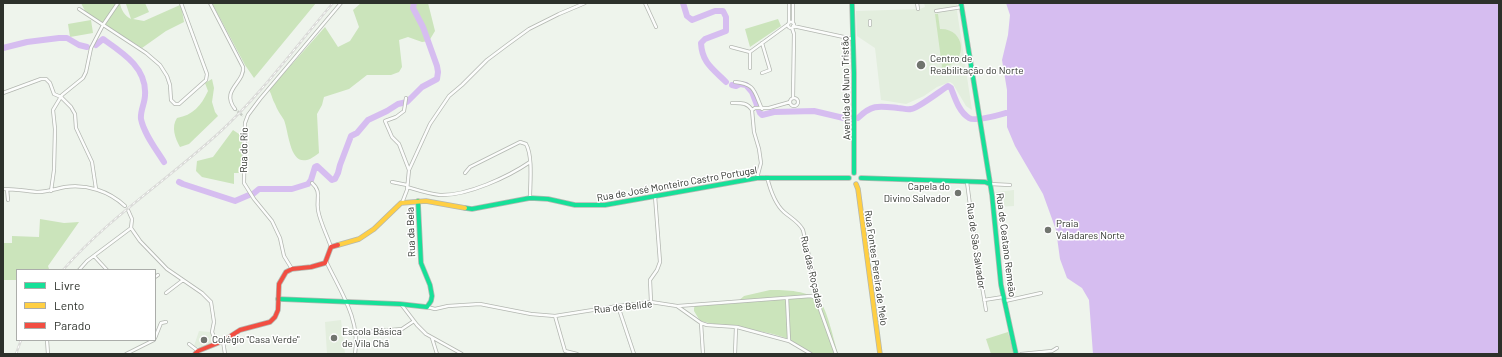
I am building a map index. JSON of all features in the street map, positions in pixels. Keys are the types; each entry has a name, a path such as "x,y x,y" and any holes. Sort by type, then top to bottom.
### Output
{"main road":[{"name":"Avenida de Nuno Tristão","path":"852,3 854,173"},
{"name":"Rua de Ceatano Remeão","path":"960,6 981,121 995,222 999,268 1016,354"},
{"path":"861,178 859,183 856,184 852,183 849,178 851,174 854,173 858,174 861,178 985,182 990,184"},
{"name":"Rua de José Monteiro Castro Portugal","path":"401,203 426,201 472,209 530,198 548,199 575,205 590,206 605,205 767,177 849,178"},
{"name":"Rua Fontes Pereira de Melo","path":"856,184 858,189 880,354"},
{"name":"Rua da Bela","path":"418,201 420,263 422,270 432,287 431,301 427,307"},
{"path":"197,352 223,341 240,330 270,322 275,317 278,310 279,284 286,272 292,269 311,267 326,261 332,247 353,241 367,234 401,203"},
{"path":"278,299 346,301 427,307"}],"street":[{"path":"51,191 54,170 53,110 62,95 83,78 86,72 91,48 103,25 118,3"},
{"path":"79,9 146,53 160,65 167,76 170,85 171,100 175,104 179,104 206,80 207,74 181,3"},
{"path":"210,3 243,67 242,75 233,87 230,94 230,100 235,108"},
{"name":"Rua do Rio","path":"292,269 284,256 280,238 272,221 244,183 246,119 261,97 341,3"},
{"path":"401,203 406,194 409,170 430,124 449,96 502,48 529,29 585,3"},
{"path":"645,3 656,27"},
{"path":"788,24 789,3"},
{"path":"732,103 744,103 753,109 761,109 790,102 793,98 793,3"},
{"path":"917,3 918,9"},
{"path":"936,11 960,6"},
{"path":"788,24 788,27 793,26"},
{"path":"788,24 853,39"},
{"path":"750,52 788,24"},
{"path":"762,43 770,70 762,73"},
{"path":"731,47 750,52"},
{"path":"750,52 750,68"},
{"path":"3,93 41,79 46,79 50,83 54,94 61,97 71,107 75,114 76,128 92,162 96,189"},
{"path":"735,82 747,83 751,86 761,109"},
{"path":"790,102 794,106 797,105 798,100 793,98"},
{"path":"406,99 404,111 396,117 385,121 392,137 400,144 409,170"},
{"path":"753,109 754,132 760,149 761,163 758,178"},
{"path":"243,116 246,119"},
{"path":"465,173 470,167 520,142 526,144 530,162 530,198"},
{"path":"392,182 442,195 458,193 486,184 518,170 530,162"},
{"name":"Rua das Roçadas","path":"767,177 769,186 780,208 800,224 803,230 814,278 816,298 836,354"},
{"name":"Rua de São Salvador","path":"967,182 986,310"},
{"path":"312,183 317,187 319,195 318,211 332,247"},
{"path":"990,184 1010,185"},
{"path":"3,189 20,189 37,192 51,191 65,187 96,189 117,199 125,206"},
{"path":"7,189 8,200"},
{"path":"651,302 650,280 657,270 660,262 655,196"},
{"path":"128,210 132,218 131,228 140,240 167,269 202,293 211,302 214,322 212,332 216,343"},
{"path":"80,269 94,256 131,228"},
{"path":"94,256 105,269"},
{"path":"326,261 346,301 355,333 355,354"},
{"path":"166,294 183,280"},
{"path":"984,300 1004,299 1041,293"},
{"path":"677,306 811,296 816,298"},
{"path":"787,298 789,341"},
{"name":"Rua de Belide","path":"427,307 435,309 448,306 480,304 531,314 555,316 651,302 677,306 701,323 736,327 789,341 810,354"},
{"path":"400,304 414,321 432,338 462,354"},
{"path":"618,306 634,354"},
{"path":"555,316 565,351 577,354"},
{"path":"355,333 402,330 414,321"},
{"path":"156,336 161,323 166,322"},
{"path":"701,323 703,354"},
{"path":"735,354 736,327"},
{"path":"432,338 437,354"},
{"path":"47,341 48,354"},
{"path":"126,354 151,341"},
{"path":"223,341 226,354"},
{"path":"189,344 197,352"},
{"path":"1021,354 1057,348"}],"shaded area":[{"name":"Centro de Reabilitação do Norte","path":"924,3 957,3 972,110 966,106 953,84 950,82 937,87 924,96 906,104 881,100 875,48 857,36 856,11 920,9 925,7"},
{"path":"1006,3 1499,3 1499,354 1093,354 1089,300 1082,288 1067,278 1060,259 1056,230 1043,194 1015,146 1007,127 1007,90 1002,60 1008,35 1010,15"},
{"path":"1014,190 1014,206 998,207 996,192"},
{"name":"Escola Básica de Vila Chã","path":"341,320 345,354 327,354 325,322"},
{"name":"Colégio \"Casa Verde\"","path":"199,331 210,332 213,340 211,343 200,348 194,346"}],"green space":[{"path":"81,3 120,3 121,8 131,19 126,4 145,3 149,12 133,19 144,21 180,5 184,22 166,31 142,48 86,13"},
{"path":"212,3 316,3 254,78 245,65"},
{"path":"361,3 428,3 435,31 429,41 422,42 408,37 399,40 402,67 399,72 391,75 367,75 349,89 324,97 317,114 319,153 309,159 302,160 293,152 284,120 269,90 325,27 338,47 350,41 359,27 353,10"},
{"path":"935,14 938,14 940,29 948,30 955,34 961,45 961,52 958,58 953,64 945,67 946,74 943,74"},
{"path":"778,19 781,26 750,47 745,29"},
{"path":"91,20 93,33 70,37 68,24"},
{"path":"212,79 214,88 212,102 218,116 189,144 180,147 174,132 175,121 177,118 188,115 196,109 208,91 205,83"},
{"path":"233,130 242,136 242,173 234,173 234,184 202,177 196,171 197,161 213,157"},
{"path":"40,219 64,223 79,222 48,266 49,269 16,269 16,280 3,280 3,243 12,243 12,236 39,237"},
{"path":"770,290 804,293 810,295 821,303 828,320 838,354 806,354 807,351 786,338 773,334 700,321 694,311 695,306 736,303 744,296"},
{"path":"1008,332 1014,354 991,354 986,339"}],"waterway":[{"path":"253,194 259,189 292,189 308,184 311,180 315,167 317,166 332,180 335,179 351,136 357,133 368,120 398,104 407,102 422,87 437,79 437,66 423,27 413,8 414,3"},
{"path":"683,3 687,16 692,20 715,11 723,11 726,17 726,31 705,39 701,43 706,61 726,82"},
{"path":"3,48 27,42 59,38 67,38 79,45 87,47"},
{"path":"96,45 103,39 126,56 138,69 145,85 145,98 141,119 145,130 164,162"},
{"path":"732,85 746,85 752,92 762,115 774,112 814,111 852,120"},
{"path":"858,118 867,110 876,107 914,108 948,86 951,88 960,109 969,118 981,119 1006,113"},
{"path":"179,182 235,201 249,195"}],"tunnel":[{"path":"235,109 243,116"}],"railway":[{"path":"64,269 119,215 221,131 251,101 333,3"},
{"path":"16,354 21,341"}],"traffic: fast":[{"path":"852,3 854,173"},
{"path":"961,3 992,195 1001,285 1016,354"},
{"path":"465,208 472,209 530,198 548,199 575,205 605,205 757,178 849,178"},
{"path":"861,178 985,182 990,184"},
{"path":"278,299 400,304 427,307 432,296 430,285 421,263 418,201"}],"traffic: slow":[{"path":"856,184 858,189 880,354"},
{"path":"338,245 359,239 374,229 401,203 426,201 465,208"}],"traffic: jam":[{"path":"195,354 198,351 223,341 240,330 270,322 275,317 278,310 279,284 286,272 292,269 311,267 325,263 331,247 338,245"}],"place":[{"name":"Centro de Reabilitação do Norte","path":"921,65"},
{"name":"Capela do Divino Salvador","path":"958,193"},
{"name":"Praia Valadares Norte","path":"1048,230"},
{"name":"Escola Básica de Vila Chã","path":"334,338"},
{"name":"Colégio \"Casa Verde\"","path":"204,340"}]}
